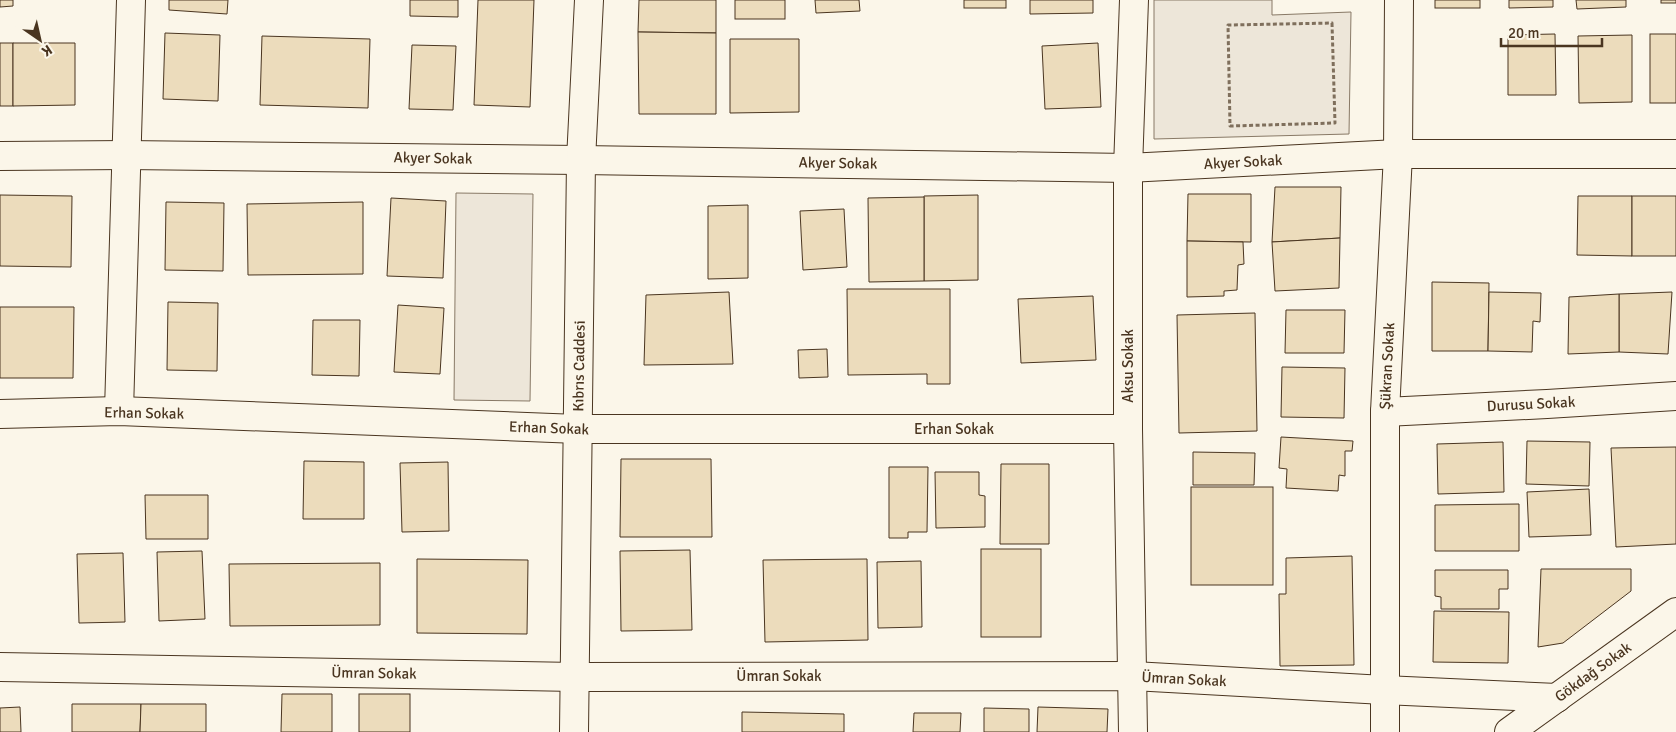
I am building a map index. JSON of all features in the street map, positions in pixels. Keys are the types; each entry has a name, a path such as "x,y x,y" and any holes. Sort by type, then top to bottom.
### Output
{"street":[{"path":"119,411 130,0"},
{"name":"Kıbrıs Caddesi","path":"574,732 582,160 589,0"},
{"name":"Aksu Sokak","path":"1133,732 1128,429 1128,168 1134,0"},
{"name":"Şükran Sokak","path":"1384,732 1385,412 1398,154 1399,0"},
{"name":"Akyer Sokak","path":"0,156 126,155 1128,168 1398,154 1676,154"},
{"name":"Durusu Sokak","path":"1385,412 1676,396"},
{"name":"Erhan Sokak","path":"0,414 119,411 578,429 1128,429"},
{"name":"Gökdağ Sokak","path":"1509,732 1676,612"},
{"name":"Ümran Sokak","path":"0,667 575,677 1132,676 1558,698"}],"path":[{"path":"1332,23 1334,123 1230,126 1228,25 1332,23"}],"shaded area":[{"path":"1154,0 1272,0 1272,15 1351,12 1349,134 1154,139"},
{"path":"456,193 533,194 530,401 454,400"}],"building":[{"path":"0,0 13,0 13,6 0,7"},
{"path":"169,0 228,0 227,14 169,10"},
{"path":"410,0 458,0 458,17 410,16"},
{"path":"478,0 534,0 530,107 474,105"},
{"path":"639,0 716,0 716,33 638,32"},
{"path":"735,0 785,0 785,19 735,19"},
{"path":"815,0 859,0 860,11 816,13"},
{"path":"964,0 1006,0 1006,8 964,8"},
{"path":"1030,0 1093,0 1093,13 1030,14"},
{"path":"1435,0 1480,0 1480,8 1435,8"},
{"path":"1509,0 1553,0 1553,7 1509,8"},
{"path":"1576,0 1626,0 1626,7 1577,9"},
{"path":"1661,0 1676,0 1676,3 1661,3"},
{"path":"638,32 716,33 716,114 639,114"},
{"path":"165,33 220,35 218,101 163,99"},
{"path":"1555,34 1556,95 1508,95 1508,35"},
{"path":"1650,34 1676,34 1676,103 1650,103"},
{"path":"1632,35 1632,102 1579,103 1578,36"},
{"path":"262,36 370,39 368,108 260,105"},
{"path":"730,39 799,39 799,112 730,113"},
{"path":"0,43 13,43 13,106 0,106"},
{"path":"13,43 75,43 75,105 13,106"},
{"path":"1098,43 1101,107 1045,109 1042,46"},
{"path":"412,45 456,46 453,110 409,109"},
{"path":"1275,187 1341,187 1340,238 1272,242"},
{"path":"1188,194 1251,194 1251,242 1187,241"},
{"path":"0,195 72,196 71,267 0,266"},
{"path":"978,195 978,280 924,281 924,196"},
{"path":"1578,196 1632,196 1632,256 1577,255"},
{"path":"1632,196 1676,196 1676,256 1632,256"},
{"path":"924,197 924,281 869,282 868,198"},
{"path":"391,198 446,201 443,278 387,276"},
{"path":"166,202 224,203 223,271 165,270"},
{"path":"363,202 363,274 248,275 247,204"},
{"path":"748,205 748,278 708,279 708,206"},
{"path":"844,209 847,267 803,270 800,211"},
{"path":"1340,238 1339,288 1275,291 1272,242"},
{"path":"1187,241 1243,242 1244,264 1238,265 1237,290 1224,291 1224,296 1187,297"},
{"path":"1432,282 1489,283 1488,351 1432,351"},
{"path":"847,289 950,289 950,384 927,384 927,374 848,375"},
{"path":"729,292 733,364 644,365 646,295"},
{"path":"1489,292 1541,293 1540,322 1533,321 1532,352 1488,351"},
{"path":"1672,292 1668,354 1619,352 1619,294"},
{"path":"1619,294 1619,352 1568,354 1569,297"},
{"path":"1093,296 1096,360 1021,363 1018,299"},
{"path":"168,302 218,303 217,371 167,370"},
{"path":"398,305 444,308 440,374 394,372"},
{"path":"0,307 74,307 73,378 0,378"},
{"path":"1286,310 1345,310 1344,353 1285,353"},
{"path":"1255,313 1257,431 1179,433 1177,315"},
{"path":"313,320 360,320 359,376 312,375"},
{"path":"827,349 828,377 799,378 798,350"},
{"path":"1282,367 1345,368 1344,418 1281,417"},
{"path":"1281,437 1353,441 1352,451 1345,451 1345,476 1339,475 1338,491 1286,488 1287,469 1279,468"},
{"path":"1527,441 1590,442 1589,486 1526,484"},
{"path":"1503,442 1504,492 1438,494 1437,444"},
{"path":"1676,447 1676,544 1616,547 1611,448"},
{"path":"1193,452 1255,453 1254,485 1193,485"},
{"path":"621,459 711,459 712,537 620,537"},
{"path":"304,461 364,462 364,519 303,519"},
{"path":"448,462 449,531 402,532 400,463"},
{"path":"1001,464 1049,464 1049,544 1000,544"},
{"path":"889,467 928,467 927,532 908,532 908,538 889,538"},
{"path":"935,472 979,472 979,495 985,496 985,527 936,528"},
{"path":"1191,487 1273,487 1273,585 1191,585"},
{"path":"1589,489 1591,535 1529,537 1527,492"},
{"path":"145,495 208,495 208,539 146,539"},
{"path":"1519,504 1519,551 1435,551 1435,505"},
{"path":"981,549 1041,549 1041,637 981,637"},
{"path":"690,550 692,630 621,631 620,551"},
{"path":"202,551 205,619 159,621 157,552"},
{"path":"123,553 125,622 79,623 77,554"},
{"path":"1352,556 1354,665 1280,666 1279,594 1286,594 1286,558"},
{"path":"417,559 528,560 527,634 417,633"},
{"path":"867,559 868,640 765,642 763,560"},
{"path":"921,561 922,627 878,628 877,562"},
{"path":"380,563 380,625 230,626 229,564"},
{"path":"1541,569 1631,569 1631,591 1563,643 1538,647"},
{"path":"1435,570 1508,570 1508,589 1499,589 1499,609 1441,609 1441,597 1435,596"},
{"path":"1434,611 1509,612 1508,663 1433,662"},
{"path":"282,694 332,694 332,732 281,732"},
{"path":"359,694 410,694 410,732 359,732"},
{"path":"72,704 141,704 140,732 72,732"},
{"path":"141,704 206,704 206,732 140,732"},
{"path":"20,707 21,732 0,732 0,708"},
{"path":"1038,707 1108,709 1107,732 1037,732"},
{"path":"984,708 1029,709 1029,732 984,732"},
{"path":"742,712 844,714 844,732 742,732"},
{"path":"914,713 961,713 960,732 913,732"}]}
